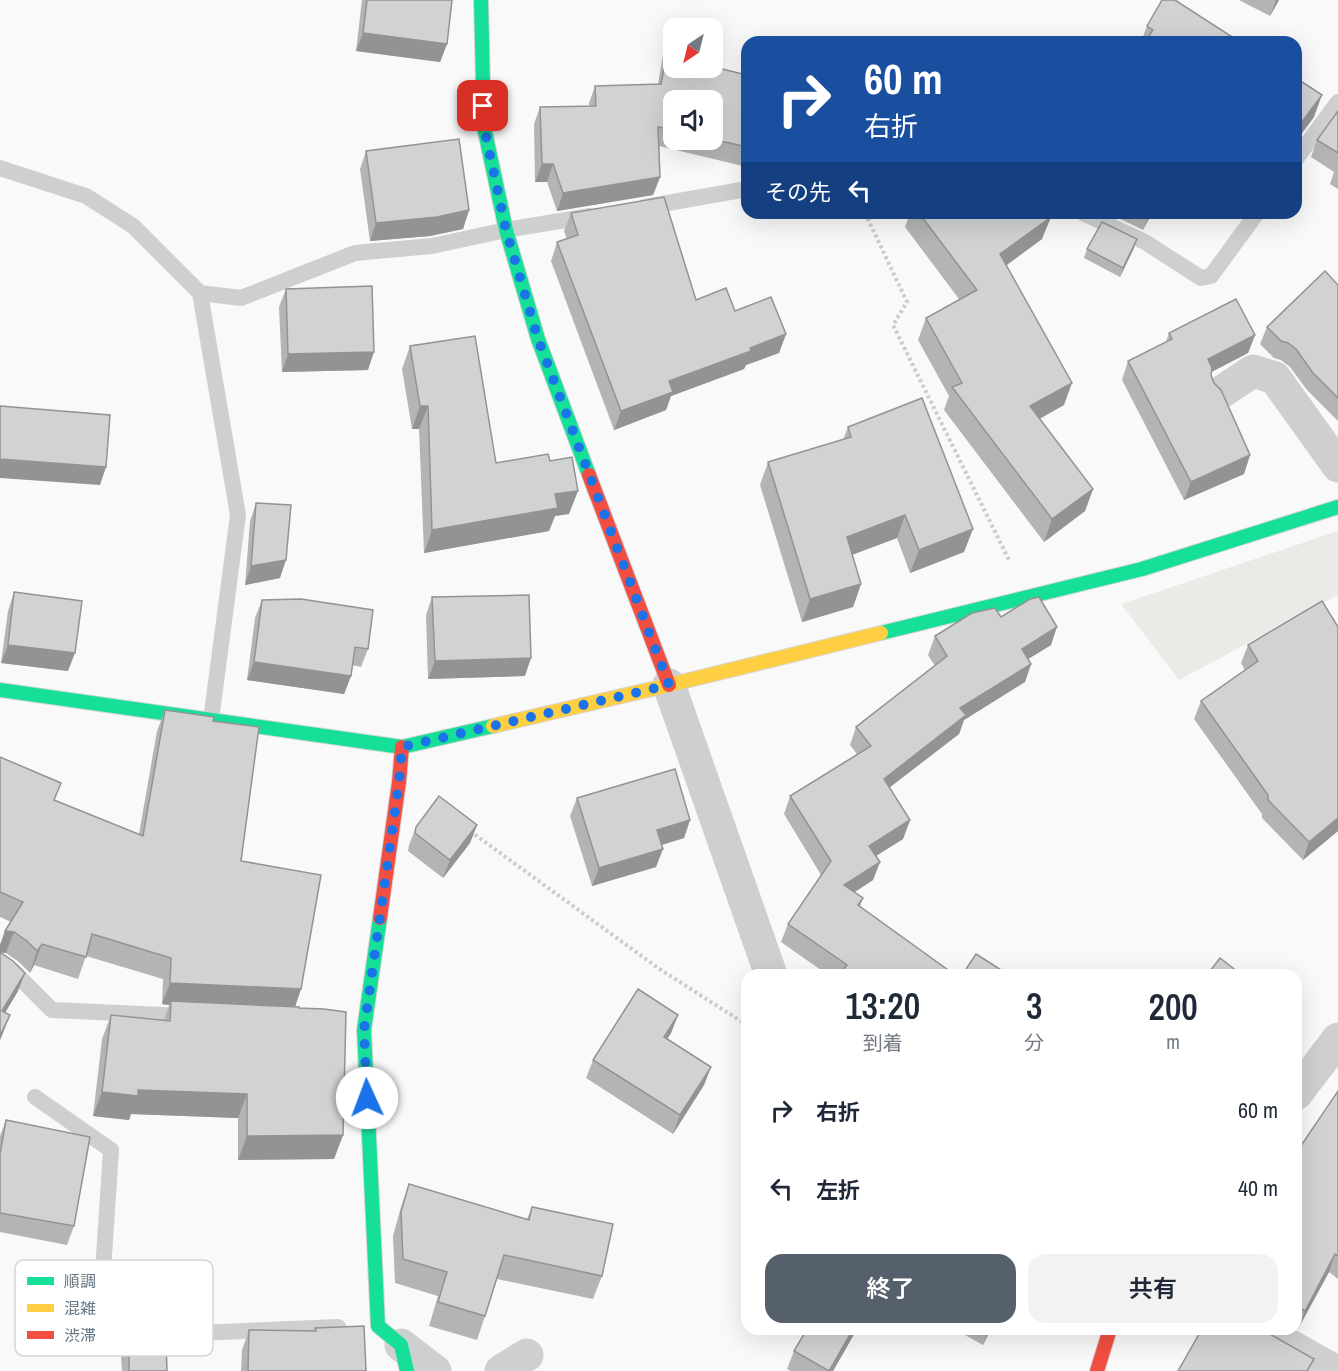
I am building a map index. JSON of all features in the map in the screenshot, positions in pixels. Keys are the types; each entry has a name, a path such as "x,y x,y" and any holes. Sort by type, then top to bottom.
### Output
{"street":[{"path":"481,0 484,127 506,230 538,339 669,685 769,969"},
{"path":"1223,391 1253,371 1275,378 1338,466"},
{"path":"0,690 402,747 669,685 1142,569 1338,507"},
{"path":"402,747 364,1030 381,1339 435,1371"},
{"path":"1302,1086 1338,1039"},
{"path":"1097,1371 1108,1335"},
{"path":"1271,1335 1335,1371"}],"lane":[{"path":"1302,151 1338,102"},
{"path":"0,168 86,196 133,226 200,293 238,515 211,720"},
{"path":"633,209 741,190"},
{"path":"200,293 241,298 355,253 432,246 506,230 610,213"},
{"path":"1096,219 1145,242 1201,278 1211,276 1253,219"},
{"path":"0,962 13,971 52,1010 202,1017"},
{"path":"345,1027 364,1030"},
{"path":"35,1097 111,1150 104,1260"},
{"path":"213,1336 381,1339"}],"path":[{"path":"868,219 907,302 893,325 1028,597"},
{"path":"467,829 658,968 741,1021"}],"shaded area":[{"path":"1338,531 1338,595 1179,680 1121,604"}],"building":[{"path":"367,0 452,0 447,44 363,33"},
{"path":"1162,0 1175,0 1231,36 1149,36 1153,30 1147,26"},
{"path":"723,69 741,74 741,146 723,142 723,90 663,90 663,128 658,127 660,177 563,193 553,164 542,164 540,107 596,106 595,86 661,84 663,74 663,78 723,78"},
{"path":"1302,82 1322,95 1302,122"},
{"path":"1338,111 1338,153 1317,140"},
{"path":"459,139 469,210 437,217 376,223 366,151"},
{"path":"664,197 696,300 726,288 735,311 771,297 786,334 750,348 751,351 669,381 673,392 621,411 557,242 578,235 571,213"},
{"path":"924,219 1048,219 1000,254 1072,383 1030,406 1093,489 1052,519 952,387 962,383 926,318 977,290"},
{"path":"1102,222 1137,239 1123,268 1087,249"},
{"path":"1325,271 1338,285 1338,398 1313,373 1296,349 1281,341 1267,327"},
{"path":"372,286 374,352 288,354 286,289"},
{"path":"1236,299 1255,335 1208,359 1214,383 1221,390 1250,455 1191,482 1128,361 1172,339 1169,333"},
{"path":"475,336 496,463 548,454 550,461 572,457 578,491 555,494 558,508 432,530 428,406 420,406 410,346"},
{"path":"922,398 973,529 919,550 905,515 847,537 861,584 810,599 768,462 851,437 848,427"},
{"path":"0,406 110,415 106,467 0,459"},
{"path":"256,503 291,505 286,560 251,566"},
{"path":"14,592 82,601 75,653 8,645"},
{"path":"529,595 531,658 435,661 432,597"},
{"path":"1039,597 1057,627 1022,649 1031,664 960,708 966,715 884,779 910,820 869,846 880,862 844,885 863,898 858,905 947,969 844,969 847,965 788,924 831,861 790,796 871,746 856,727 947,656 935,636 972,613 995,608 1001,617 1030,599"},
{"path":"301,599 373,610 368,649 355,647 351,676 254,662 262,600"},
{"path":"1322,601 1338,627 1338,818 1309,842 1268,800 1268,795 1201,701 1258,661 1248,645"},
{"path":"165,710 214,717 213,721 259,727 241,861 321,875 301,989 170,983 171,958 92,934 86,957 42,944 37,951 14,932 5,931 23,902 0,892 0,757 61,783 54,800 143,836"},
{"path":"675,769 690,820 657,830 663,849 599,868 577,798"},
{"path":"439,796 477,825 450,860 415,833 416,827"},
{"path":"0,952 25,973 2,1011 10,1015 0,1036"},
{"path":"976,954 1000,969 966,969"},
{"path":"1220,958 1234,969 1212,969"},
{"path":"638,989 678,1015 664,1037 711,1067 680,1115 593,1060"},
{"path":"171,1001 299,1007 346,1012 343,1135 247,1136 247,1094 138,1090 138,1096 102,1092 111,1015 170,1021"},
{"path":"1338,1091 1338,1256 1335,1254 1305,1311 1302,1309 1302,1144"},
{"path":"6,1120 90,1137 74,1226 0,1213 0,1154"},
{"path":"409,1184 529,1220 532,1207 613,1224 602,1276 504,1255 485,1316 438,1302 447,1272 403,1259 401,1212"},
{"path":"364,1326 366,1371 248,1371 249,1330 316,1331 315,1328"},
{"path":"803,1335 850,1335 829,1371 794,1351"},
{"path":"1199,1335 1272,1335 1314,1359 1307,1371 1178,1371"},
{"path":"129,1356 167,1356 167,1371 129,1371"}],"traffic: fast":[{"path":"481,0 484,127 506,230 538,339 589,475"},
{"path":"881,633 1142,569 1338,507"},
{"path":"0,690 402,747 493,726"},
{"path":"380,918 364,1030 378,1326 401,1345 407,1371"}],"traffic: slow":[{"path":"493,726 881,633"}],"traffic: jam":[{"path":"589,475 669,685"},
{"path":"380,918 402,747"},
{"path":"1097,1371 1108,1335"}],"route":[{"path":"367,1098 364,1030 402,747 669,685 538,339 506,230 484,127 483,106"}]}
